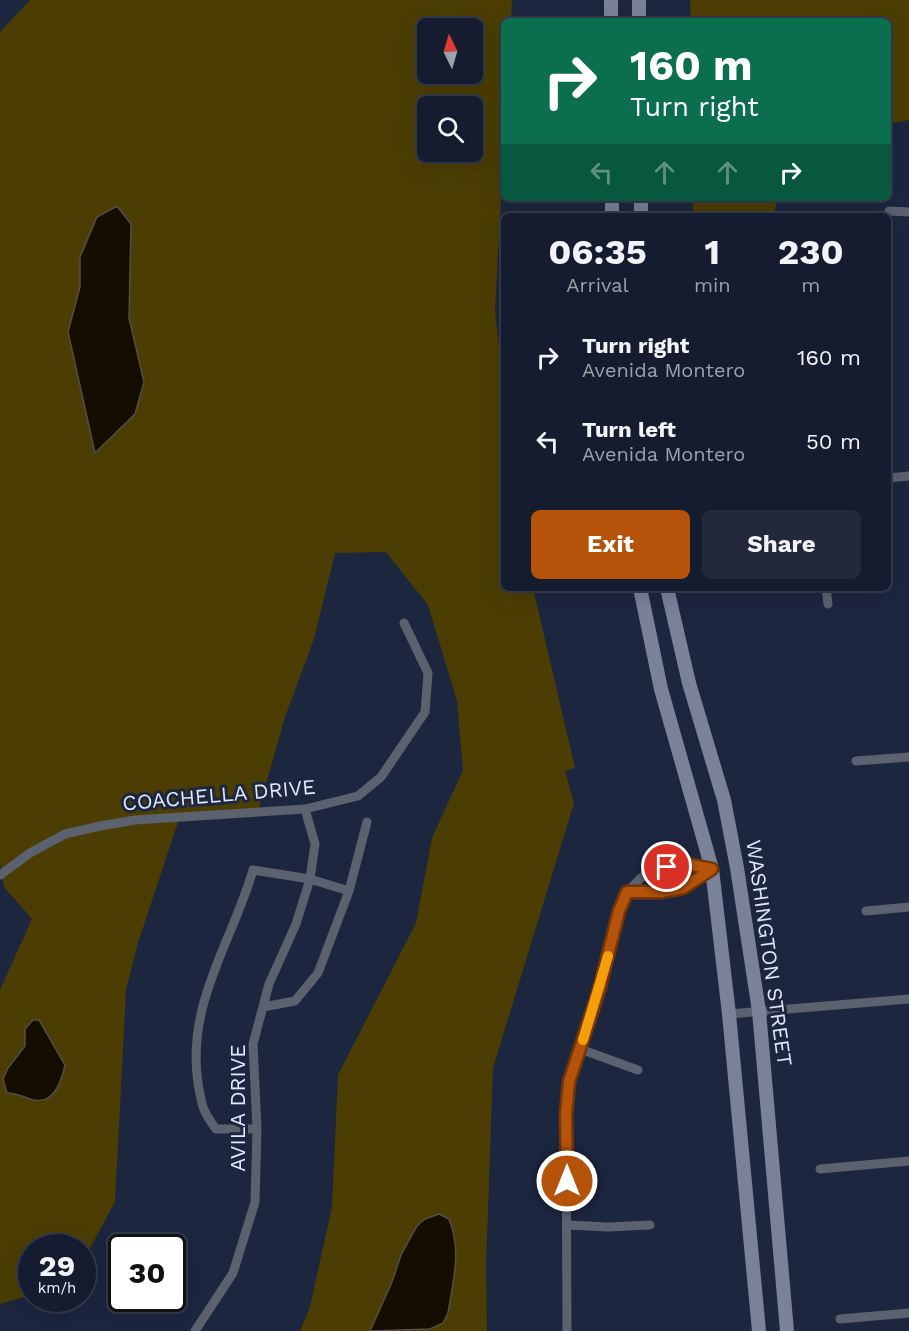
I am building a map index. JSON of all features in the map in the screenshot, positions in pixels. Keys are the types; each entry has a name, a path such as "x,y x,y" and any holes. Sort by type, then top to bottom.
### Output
{"main road":[{"path":"611,0 611,18"},
{"path":"639,0 639,18"},
{"path":"641,591 661,689 712,869 729,1014 759,1331"},
{"name":"WASHINGTON STREET","path":"668,591 689,683 724,800 737,868 759,1011 787,1331"}],"street":[{"path":"889,211 909,212"},
{"path":"891,478 909,476"},
{"path":"826,591 828,604"},
{"name":"COACHELLA DRIVE","path":"0,875 30,853 65,834 100,826 135,820 305,809 358,796 381,777 425,712 428,673 404,623"},
{"path":"856,761 909,757"},
{"name":"AVILA DRIVE","path":"195,1331 233,1273 255,1202 257,1129 253,1044 269,984 296,924 310,879 315,844 305,809"},
{"path":"263,1006 296,1001 318,973 349,891 367,822"},
{"path":"567,1331 566,1114 569,1082 599,990 619,911 627,892 654,869 687,864 712,869"},
{"path":"627,892 661,892 683,888 712,869"},
{"path":"257,1129 216,1129 203,1112 195,1060 200,1014 212,973 245,897 253,870 310,879 349,891"},
{"path":"866,911 909,907"},
{"path":"729,1014 909,999"},
{"path":"580,1049 638,1070"},
{"path":"820,1169 909,1161"},
{"path":"567,1225 608,1227 650,1225"},
{"path":"840,1319 909,1313"}],"shaded area":[{"path":"30,0 512,0 511,18 501,18 501,200 495,311 501,361 501,591 534,591 575,768 565,771 574,803 493,1068 486,1266 487,1331 300,1331 310,1307 332,1207 338,1075 416,923 432,838 463,770 457,701 428,605 386,552 335,553 314,639 285,717 258,812 180,816 138,943 126,990 115,1202 96,1237 96,1234 18,1234 18,1299 0,1304 0,990 32,919 4,887 0,863 0,32"},
{"path":"690,0 909,0 909,120 891,123 891,18 691,18"},
{"path":"693,201 776,201 774,213 693,213"},
{"path":"117,206 131,224 129,318 144,382 135,414 95,453 68,332 80,287 80,257 97,217"},
{"path":"33,1020 39,1020 65,1065 55,1092 45,1100 38,1101 7,1093 3,1079 8,1068 25,1046 25,1029"},
{"path":"439,1214 449,1219 456,1254 448,1313 443,1323 430,1329 370,1331 392,1282 401,1255 417,1226 425,1219"}],"slow traffic":[{"path":"583,1040 608,956"}],"route":[{"path":"567,1181 566,1114 569,1082 599,990 619,911 627,892 661,892 683,888 712,869 687,864 667,867"}]}
